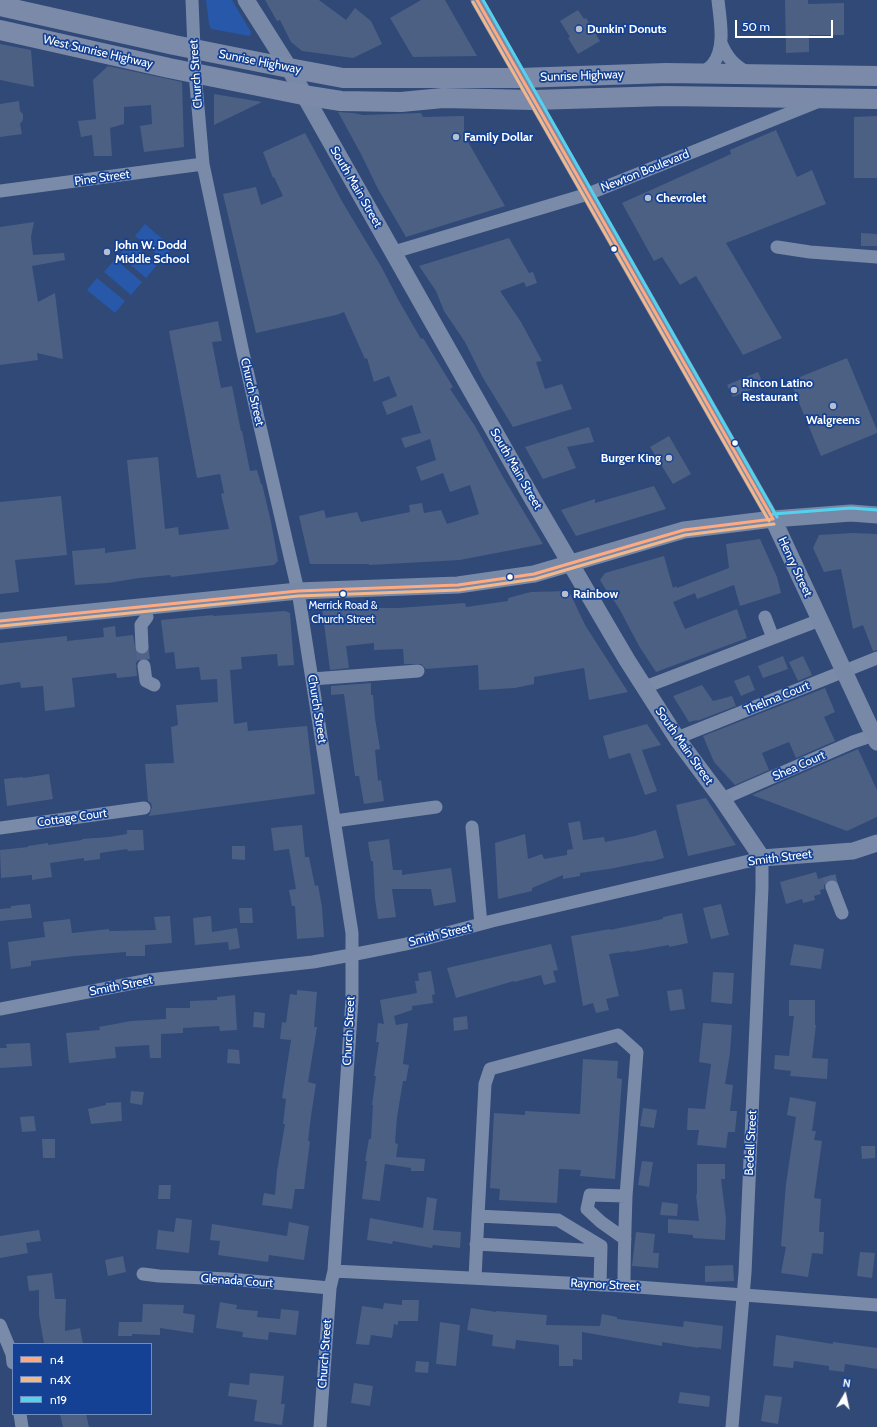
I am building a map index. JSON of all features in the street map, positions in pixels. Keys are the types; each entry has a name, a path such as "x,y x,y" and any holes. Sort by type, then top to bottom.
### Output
{"highway":[{"name":"West Sunrise Highway","path":"0,6 194,49"},
{"name":"West Sunrise Highway","path":"0,30 196,73"},
{"name":"Sunrise Highway","path":"194,49 343,78 520,78 666,73 877,76"},
{"name":"Sunrise Highway","path":"196,73 303,95 341,101 401,102 444,98 533,100 666,96 877,99"}],"main road":[{"name":"South Main Street","path":"246,0 289,68 570,563 677,738 722,799 762,858"},
{"path":"0,621 298,591 458,585 534,574 684,530 773,519 851,514 877,515"},
{"name":"Henry Street","path":"773,519 876,738"},
{"name":"Smith Street","path":"762,858 853,851 877,843"}],"street":[{"name":"Church Street","path":"192,0 194,49 203,164 243,353 298,591 352,933 352,999 334,1271 330,1288 320,1427"},
{"name":"Henry Street","path":"477,0 520,78 588,194 773,519"},
{"path":"701,74 713,65 719,53 721,43 718,0"},
{"path":"721,43 726,54 736,66 750,75"},
{"name":"Newton Boulevard","path":"394,252 588,194 823,99"},
{"name":"Pine Street","path":"0,191 203,164"},
{"path":"778,247 810,252 877,256"},
{"path":"142,647 141,625 147,617"},
{"path":"765,617 773,638"},
{"path":"645,687 820,620"},
{"name":"Thelma Court","path":"677,738 877,658"},
{"path":"144,666 146,681 154,685"},
{"path":"312,678 418,671"},
{"name":"Shea Court","path":"722,799 853,742 876,738"},
{"path":"335,821 436,807"},
{"name":"Cottage Court","path":"0,828 144,808"},
{"path":"472,827 481,924"},
{"name":"Smith Street","path":"0,1010 149,980 313,962 351,955 406,944 481,924 762,858"},
{"name":"Bedell Street","path":"732,1427 744,1296 762,902 762,858"},
{"path":"832,887 842,913"},
{"path":"475,1278 485,1084 490,1069 618,1035 637,1052 626,1196 624,1286"},
{"path":"625,1239 601,1222 587,1209 590,1195 626,1196"},
{"path":"478,1216 558,1220 601,1246 600,1285"},
{"path":"476,1244 601,1251"},
{"name":"Raynor Street","path":"334,1271 624,1286 877,1305"},
{"name":"Glenada Court","path":"143,1274 229,1279 330,1288"},
{"path":"0,1325 12,1354"},
{"path":"20,1415 22,1427"}],"shaded area":[{"path":"206,0 232,0 251,32 250,36 211,29"},
{"path":"145,224 173,248 163,259 135,236"},
{"path":"130,242 157,265 146,278 119,255"},
{"path":"115,259 142,282 131,295 104,272"},
{"path":"97,278 125,301 115,313 87,290"}],"building":[{"path":"265,0 319,0 346,20 355,8 371,21 382,44 353,58 302,51 291,42 280,20 277,21"},
{"path":"421,0 445,0 477,56 413,57 390,18"},
{"path":"785,0 808,0 808,4 844,3 844,35 809,35 809,52 786,53"},
{"name":"Dunkin' Donuts","path":"578,10 584,19 586,18 600,41 578,54 560,21"},
{"path":"0,44 31,50 34,87 0,80"},
{"path":"108,66 182,82 184,147 144,152 140,126 152,124 151,105 124,107 124,124 110,128 112,156 94,156 92,135 81,137 78,121 96,119 93,80"},
{"path":"214,94 262,102 214,125"},
{"path":"19,101 20,111 23,114 23,120 20,124 22,134 0,137 0,104"},
{"path":"338,112 363,115 421,113 423,117 464,116 464,135 505,206 406,237 378,189"},
{"path":"877,116 877,178 854,178 854,117"},
{"path":"776,130 797,177 812,170 826,204 726,243 782,338 743,355 696,276 680,285 662,257 654,261 622,203 731,154 730,150"},
{"path":"305,133 343,203 382,268 421,339 423,338 453,387 450,389 475,426 503,477 543,544 460,560 369,565 310,564 299,516 324,510 326,518 357,512 361,522 410,512 409,505 422,503 424,513 441,510 447,524 479,514 470,485 450,492 443,473 421,481 416,467 436,460 430,439 405,448 401,438 421,433 412,405 387,415 382,402 397,396 389,376 374,382 367,358 365,359 344,312 256,333 223,194 256,187 261,205 283,196 274,177 273,178 263,152"},
{"path":"34,222 31,237 33,255 64,253 65,260 32,266 38,302 55,293 63,359 37,353 38,360 0,365 0,227"},
{"path":"861,233 877,234 877,246 861,246"},
{"path":"509,238 529,273 533,272 537,283 526,287 524,282 500,291 521,322 542,361 536,362 545,389 562,384 572,409 513,427 483,378 465,342 444,311 436,291 419,266"},
{"path":"218,321 222,341 212,342 221,388 232,386 250,471 257,470 262,484 278,561 274,565 171,577 170,575 108,583 75,585 72,551 105,548 105,553 136,549 127,460 158,457 165,529 178,527 179,535 229,529 221,494 224,493 220,474 197,478 169,331"},
{"name":"Walgreens","path":"847,358 877,433 821,456 790,381"},
{"path":"758,372 762,381 760,386 733,397 727,385"},
{"path":"589,427 594,442 567,447 576,468 543,479 525,447"},
{"name":"Burger King","path":"669,436 691,474 673,484 650,447"},
{"path":"654,486 666,509 576,536 561,510 595,499 595,503"},
{"path":"61,496 67,555 15,560 19,592 0,594 0,502"},
{"path":"853,533 877,534 877,650 873,651 863,625 853,629 841,569 824,572 813,548 819,535"},
{"path":"760,539 777,577 781,593 740,606 734,585 697,599 695,593 673,602 685,629 737,609 747,638 656,672 639,646 620,610 600,580 605,573 664,556 673,588 676,586 677,588 729,568 726,544"},
{"path":"569,591 585,625 628,692 589,700 584,668 534,677 534,684 515,688 479,690 478,665 426,669 421,664 404,664 403,649 374,650 374,643 346,646 349,668 330,670 322,608 399,608 465,603 466,607 508,601 508,598 531,592"},
{"path":"285,611 290,613 294,665 278,666 277,654 241,657 242,669 230,670 234,724 247,722 248,731 307,726 315,794 149,816 152,807 151,803 148,801 145,764 174,763 171,727 178,725 176,705 218,702 217,679 201,680 199,667 176,669 174,652 165,653 161,620 213,615"},
{"path":"115,626 116,637 133,635 136,652 139,654 146,654 146,658 139,659 136,663 137,676 117,678 116,673 72,678 75,707 45,711 43,686 21,688 20,682 0,685 0,643 67,636 67,641 104,637 103,628"},
{"path":"783,656 788,669 763,678 758,666"},
{"path":"803,656 812,675 798,681 789,662"},
{"path":"749,675 755,690 741,696 734,681"},
{"path":"371,683 371,695 373,695 380,749 375,750 378,781 381,780 384,801 364,804 359,776 355,776 344,694 331,695 331,686"},
{"path":"702,685 713,701 732,696 736,706 697,721 689,722 673,696"},
{"path":"825,688 835,712 824,717 835,741 796,758 789,742 762,753 769,770 735,785 714,762 703,736"},
{"path":"647,724 661,745 642,750 657,791 645,795 630,753 609,759 603,736"},
{"path":"858,749 877,790 877,817 847,831 752,795"},
{"path":"49,774 53,799 7,806 4,779"},
{"path":"706,798 736,845 688,856 676,805"},
{"path":"580,821 583,840 604,837 605,842 656,830 664,858 649,862 580,873 580,876 563,879 563,875 532,888 532,891 498,899 495,843 525,834 528,859 542,854 544,859 567,855 567,850 573,849 568,823"},
{"path":"302,825 305,857 309,857 315,886 318,885 322,907 324,937 297,939 295,906 292,906 289,890 296,889 289,849 274,851 271,828"},
{"path":"127,830 143,830 144,850 128,851 127,849 100,853 100,859 84,861 84,858 50,863 52,877 32,880 32,875 1,878 0,850 48,843 48,845 82,839 109,837 127,834"},
{"path":"389,839 393,870 402,870 402,875 451,868 456,902 434,906 431,889 392,889 396,917 378,919 375,899 373,861 371,861 368,842"},
{"path":"232,846 245,846 245,860 232,859"},
{"path":"816,872 818,879 832,875 833,879 826,882 824,889 820,890 821,894 814,896 815,900 803,903 802,899 786,904 780,882"},
{"path":"30,904 32,918 0,921 0,909"},
{"path":"721,904 729,935 711,939 703,908"},
{"path":"239,908 252,908 253,923 240,923"},
{"path":"682,913 688,943 669,947 669,945 609,954 619,996 606,999 609,1010 596,1013 593,1003 583,1006 571,936 610,930 663,919 663,917"},
{"path":"170,916 172,943 145,945 145,956 126,956 126,952 74,956 31,961 31,966 11,969 8,942 45,937 43,922 70,919 72,933 109,929 109,931 156,930 154,917"},
{"path":"211,916 212,932 237,928 240,948 229,950 228,942 195,945 193,918"},
{"path":"551,944 558,970 553,971 556,982 544,985 541,975 514,981 456,998 447,968"},
{"path":"794,944 824,949 821,969 790,965"},
{"path":"431,971 435,994 432,995 433,1003 412,1006 412,1010 394,1016 396,1025 408,1023 403,1064 409,1065 406,1081 403,1081 397,1117 395,1143 398,1144 396,1157 425,1159 424,1171 411,1171 411,1168 385,1164 380,1201 362,1199 367,1161 365,1161 369,1139 371,1139 372,1105 376,1076 374,1076 379,1042 376,1042 378,1023 384,1024 380,1000 417,993 415,981 419,981 418,973"},
{"path":"713,972 734,973 732,1004 711,1002"},
{"path":"682,989 685,1009 670,1011 667,991"},
{"path":"297,990 317,992 314,1027 317,1027 308,1082 316,1084 308,1141 310,1141 304,1189 295,1189 292,1209 262,1205 264,1193 275,1195 277,1171 285,1124 283,1124 286,1099 282,1098 291,1040 280,1039 282,1022 286,1023 290,994 297,995"},
{"path":"235,995 237,1030 220,1031 219,1026 183,1028 183,1033 161,1034 161,1058 150,1058 149,1045 115,1047 116,1058 69,1063 66,1033 100,1030 99,1027 131,1021 166,1019 166,1008 190,1008 190,1001 217,1000 217,997"},
{"path":"789,1000 815,1000 816,1025 812,1058 828,1059 827,1079 790,1076 791,1071 774,1069 775,1055 789,1056 794,1016 789,1016"},
{"path":"254,1012 265,1013 264,1028 253,1027"},
{"path":"467,1016 468,1029 454,1031 453,1018"},
{"path":"703,1023 732,1025 730,1053 725,1084 733,1085 730,1111 737,1111 735,1132 728,1132 726,1148 697,1145 699,1130 687,1130 688,1108 705,1109 711,1064 699,1062"},
{"path":"30,1043 32,1066 0,1068 0,1048 7,1048 6,1044"},
{"path":"228,1049 239,1050 240,1064 227,1063"},
{"path":"583,1059 618,1061 617,1078 622,1079 615,1179 580,1176 581,1170 559,1169 557,1203 499,1200 500,1189 490,1188 494,1113 525,1115 525,1111 580,1114"},
{"path":"131,1091 144,1092 142,1105 130,1103"},
{"path":"790,1097 816,1102 812,1131 816,1131 814,1140 822,1141 814,1198 821,1199 819,1232 824,1232 823,1254 812,1253 808,1277 781,1273 786,1247 781,1246 786,1184 796,1117 787,1115"},
{"path":"121,1102 122,1121 91,1124 88,1109 106,1105 106,1103"},
{"path":"643,1108 657,1110 654,1128 640,1126"},
{"path":"34,1116 36,1131 22,1132 20,1117"},
{"path":"42,1139 55,1139 55,1158 43,1158"},
{"path":"861,1146 875,1146 875,1158 862,1159"},
{"path":"642,1161 653,1162 649,1187 638,1185"},
{"path":"697,1164 725,1164 725,1179 721,1179 726,1219 725,1240 693,1238 693,1235 668,1233 668,1219 699,1221 696,1195"},
{"path":"159,1185 171,1185 170,1199 158,1199"},
{"path":"427,1197 437,1199 433,1230 461,1232 460,1248 433,1245 432,1248 393,1241 392,1244 367,1240 370,1218 423,1228"},
{"path":"662,1202 678,1204 677,1216 660,1215"},
{"path":"176,1218 192,1220 189,1253 156,1249 158,1230 174,1232"},
{"path":"289,1222 309,1226 304,1260 269,1255 268,1262 218,1255 220,1241 210,1240 212,1224 287,1236"},
{"path":"39,1230 41,1241 26,1243 28,1253 0,1258 0,1236"},
{"path":"636,1232 655,1234 653,1253 659,1253 658,1268 632,1266"},
{"path":"860,1252 875,1253 872,1278 857,1276"},
{"path":"123,1256 126,1272 108,1276 105,1260"},
{"path":"733,1265 734,1281 705,1282 705,1266"},
{"path":"52,1273 55,1299 66,1299 65,1331 80,1328 83,1343 44,1343 39,1315 39,1290 29,1291 27,1276"},
{"path":"402,1300 419,1300 418,1321 398,1321 398,1325 394,1324 392,1338 371,1335 369,1345 356,1344 362,1306 383,1309 384,1303 402,1305"},
{"path":"220,1302 237,1305 236,1309 258,1311 257,1317 280,1319 281,1309 299,1311 296,1335 269,1332 268,1340 242,1337 243,1332 216,1328"},
{"path":"143,1304 184,1305 183,1313 195,1315 193,1333 160,1328 160,1335 132,1334 132,1336 118,1336 119,1322 142,1322"},
{"path":"471,1308 496,1312 547,1315 546,1325 600,1326 602,1314 617,1317 617,1319 683,1327 684,1321 723,1326 721,1349 699,1348 662,1342 662,1346 582,1332 582,1360 573,1359 573,1366 559,1366 559,1345 516,1340 515,1349 492,1346 493,1335 467,1330"},
{"path":"440,1322 460,1325 456,1366 436,1364"},
{"path":"776,1335 833,1344 833,1342 877,1348 877,1369 845,1364 844,1372 829,1370 829,1366 794,1361 793,1368 773,1366"},
{"path":"416,1361 429,1362 428,1373 415,1372"},
{"path":"250,1373 284,1376 281,1404 285,1404 282,1425 254,1421 257,1400 228,1396 230,1383 249,1385"},
{"path":"354,1383 373,1386 370,1406 351,1403"},
{"path":"680,1392 710,1396 709,1407 678,1403"},
{"path":"765,1395 782,1397 778,1424 761,1421"},
{"path":"60,1415 86,1415 89,1427 63,1427"}],"tunnel":[{"path":"142,647 144,666"},
{"path":"829,876 832,887"}],"transit line":[{"name":"n4","path":"477,0 773,519"},
{"name":"n19","path":"483,0 777,517"},
{"name":"n4X","path":"473,2 769,521"},
{"name":"n19","path":"773,514 851,508 877,510"},
{"name":"n4","path":"0,621 298,591 458,585 534,574 684,530 773,519"},
{"name":"n4X","path":"1,626 298,596 459,590 535,579 685,535 774,524"}],"place":[{"name":"Dunkin' Donuts","path":"579,29"},
{"name":"Family Dollar","path":"456,137"},
{"name":"Chevrolet","path":"648,198"},
{"name":"John W. Dodd Middle School","path":"107,252"},
{"name":"Rincon Latino Restaurant","path":"734,390"},
{"name":"Walgreens","path":"833,406"},
{"name":"Burger King","path":"669,458"},
{"name":"Merrick Road & Church Street","path":"343,594"},
{"name":"Rainbow","path":"565,594"}]}
